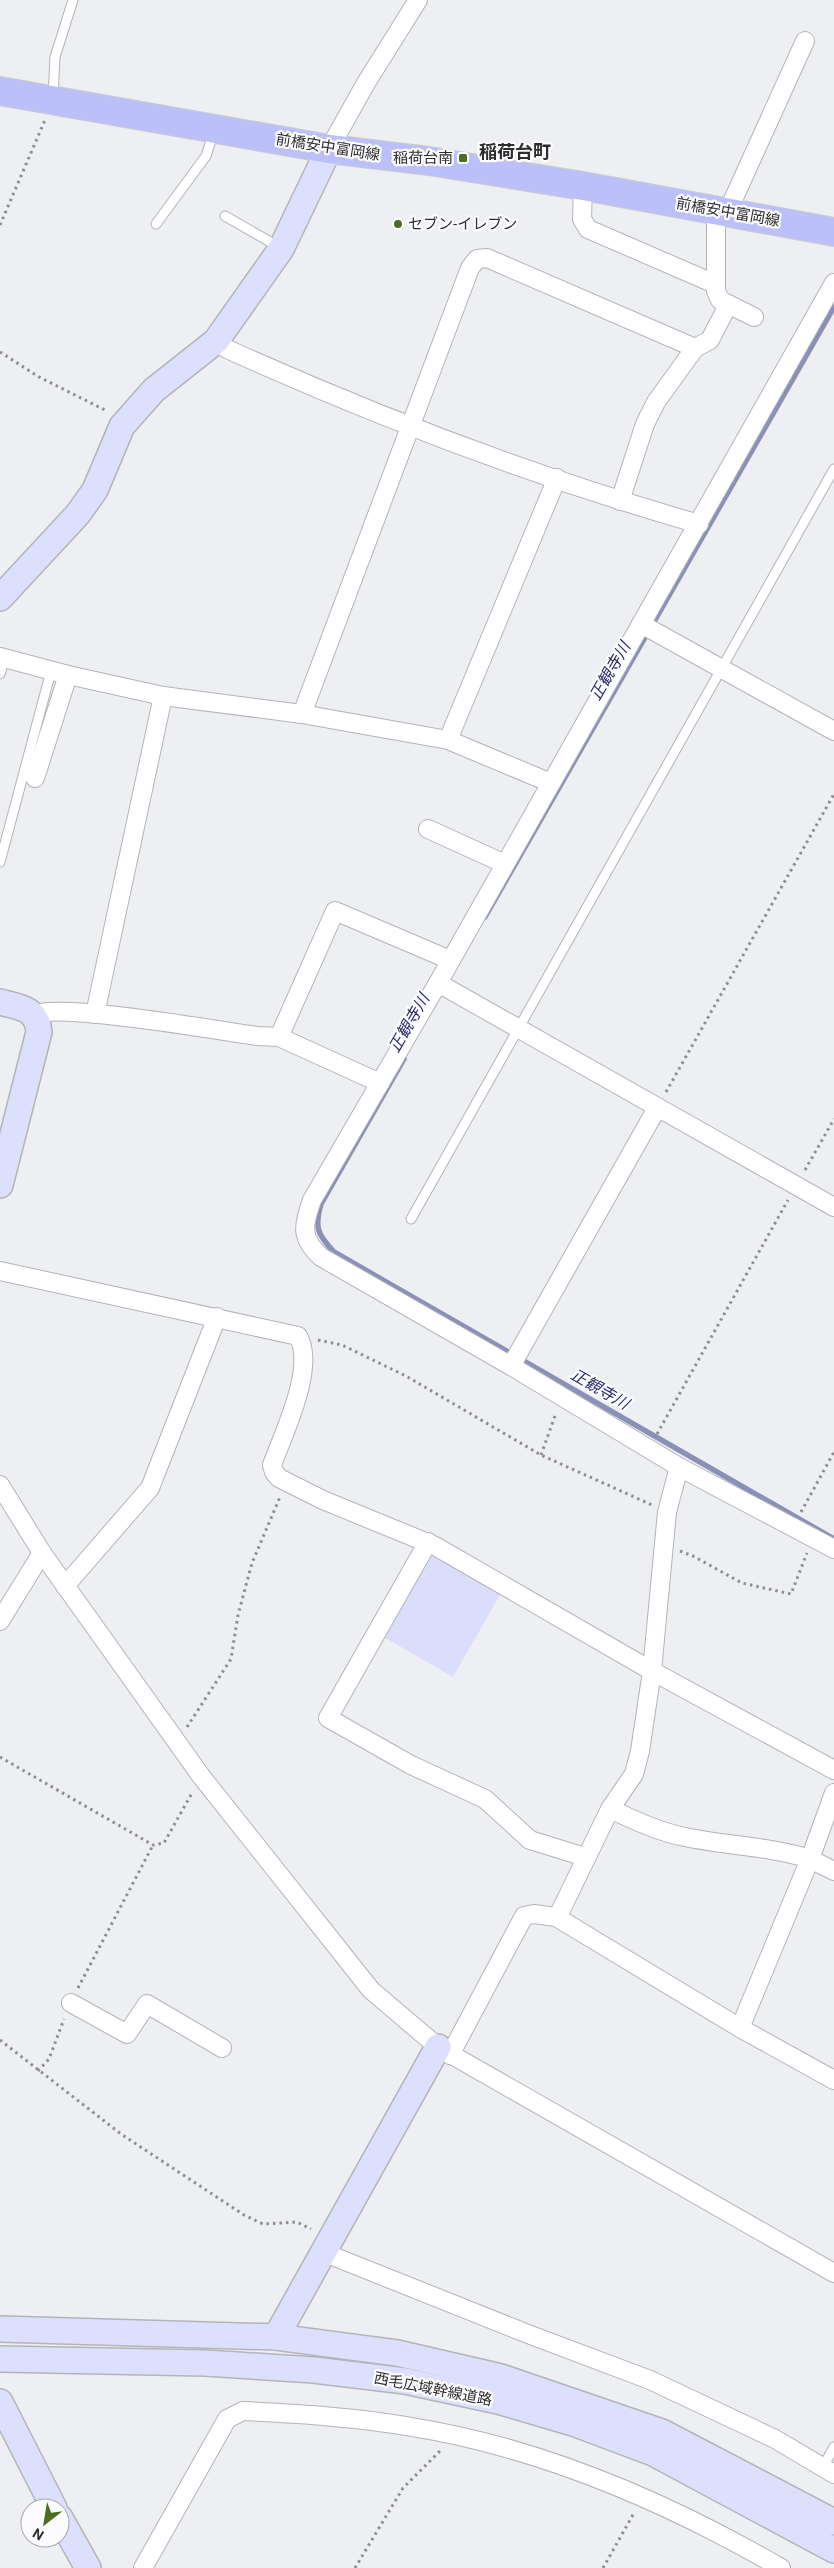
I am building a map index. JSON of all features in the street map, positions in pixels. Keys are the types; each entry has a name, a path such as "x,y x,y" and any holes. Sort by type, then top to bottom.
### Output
{"main road":[{"name":"前橋安中富岡線","path":"0,92 329,149 429,161 583,186 834,232"},
{"path":"0,598 78,514 95,490 122,426 126,421 154,390 216,341 281,249 329,149"},
{"path":"0,1002 23,1007 34,1015 39,1023 39,1032 0,1185"},
{"path":"276,2336 444,2051"},
{"name":"西毛広域幹線道路","path":"0,2329 276,2336 397,2354 502,2377 577,2401 662,2432 834,2522"},
{"name":"西毛広域幹線道路","path":"0,2358 205,2363 314,2370 405,2381 489,2399 573,2423 653,2453 834,2550"},
{"path":"0,2402 49,2498"},
{"path":"70,2536 88,2568"}],"street":[{"path":"329,149 366,84 418,0"},
{"path":"754,317 720,300 715,284 722,210 804,41"},
{"path":"583,186 582,219 588,230 715,284"},
{"path":"302,714 470,268 477,259 487,258 695,348"},
{"path":"834,283 438,983 312,1200 305,1220 305,1235 310,1247 321,1257 510,1366 679,1467 834,1549"},
{"path":"620,501 645,424 656,402 695,348 710,340 728,305"},
{"path":"216,341 227,349 304,384 411,426 620,501 699,524"},
{"path":"448,740 557,478"},
{"path":"641,624 834,731"},
{"path":"2,663 50,670 163,696 302,714 448,740 551,783"},
{"path":"35,778 68,675"},
{"path":"95,1014 163,696"},
{"path":"428,829 505,864"},
{"path":"279,1037 335,911 450,960"},
{"path":"438,983 834,1207"},
{"path":"34,1015 50,1011 95,1014 257,1036 279,1037 380,1083"},
{"path":"510,1366 657,1108"},
{"path":"0,1270 298,1336 304,1354 299,1388 272,1465 274,1472 287,1482 323,1500 428,1542 652,1671 834,1770"},
{"path":"65,1586 150,1488 217,1317"},
{"path":"556,1917 610,1809 634,1774 640,1752 652,1671 667,1512 679,1467"},
{"path":"0,1485 42,1553 201,1776 371,1990 444,2051 834,2273"},
{"path":"428,1542 328,1718 411,1765 485,1799 530,1840 585,1857"},
{"path":"0,1621 42,1553"},
{"path":"740,2028 810,1859 834,1793"},
{"path":"610,1809 637,1822 684,1837 783,1850 810,1859 834,1871"},
{"path":"444,2051 524,1916 534,1914 556,1917 740,2028 834,2080"},
{"path":"70,2003 127,2034 147,2004 222,2048"},
{"path":"328,2247 528,2334 650,2380 775,2439 828,2471"},
{"path":"143,2568 227,2419 243,2411 358,2419 455,2435 530,2455 643,2497 702,2525 781,2568"}],"lane":[{"path":"51,101 54,94 55,57 73,0"},
{"path":"156,224 206,156 215,128"},
{"path":"225,216 281,249"},
{"path":"411,1219 834,469"},
{"path":"0,862 50,670"},
{"path":"828,2471 834,2448"}],"path":[{"path":"0,225 42,128 51,101"},
{"path":"0,352 38,377 126,421"},
{"path":"657,1108 834,794"},
{"path":"649,1448 834,1119"},
{"path":"298,1336 342,1345 406,1376 540,1455 667,1512"},
{"path":"540,1455 562,1397"},
{"path":"792,1527 834,1452"},
{"path":"177,1742 231,1659 238,1615 252,1563 287,1482"},
{"path":"663,1545 693,1556 742,1583 792,1594 813,1538"},
{"path":"0,1756 153,1845 164,1842 201,1776"},
{"path":"38,2071 49,2059 70,2003 153,1845"},
{"path":"0,2040 121,2134 244,2215 263,2224 297,2222 328,2247"},
{"path":"355,2568 404,2488 455,2435"},
{"path":"602,2568 643,2497"}],"shaded area":[{"path":"434,1554 501,1593 453,1677 382,1636 426,1556"}],"waterway":[{"name":"正観寺川","path":"485,917 834,307"},
{"name":"正観寺川","path":"404,1059 321,1204 318,1219 319,1231 334,1252 834,1539"}],"place":[{"name":"稲荷台南","path":"463,158"},
{"name":"セブン-イレブン","path":"398,224"}],"district":[{"name":"稲荷台町","path":"515,151"}]}
